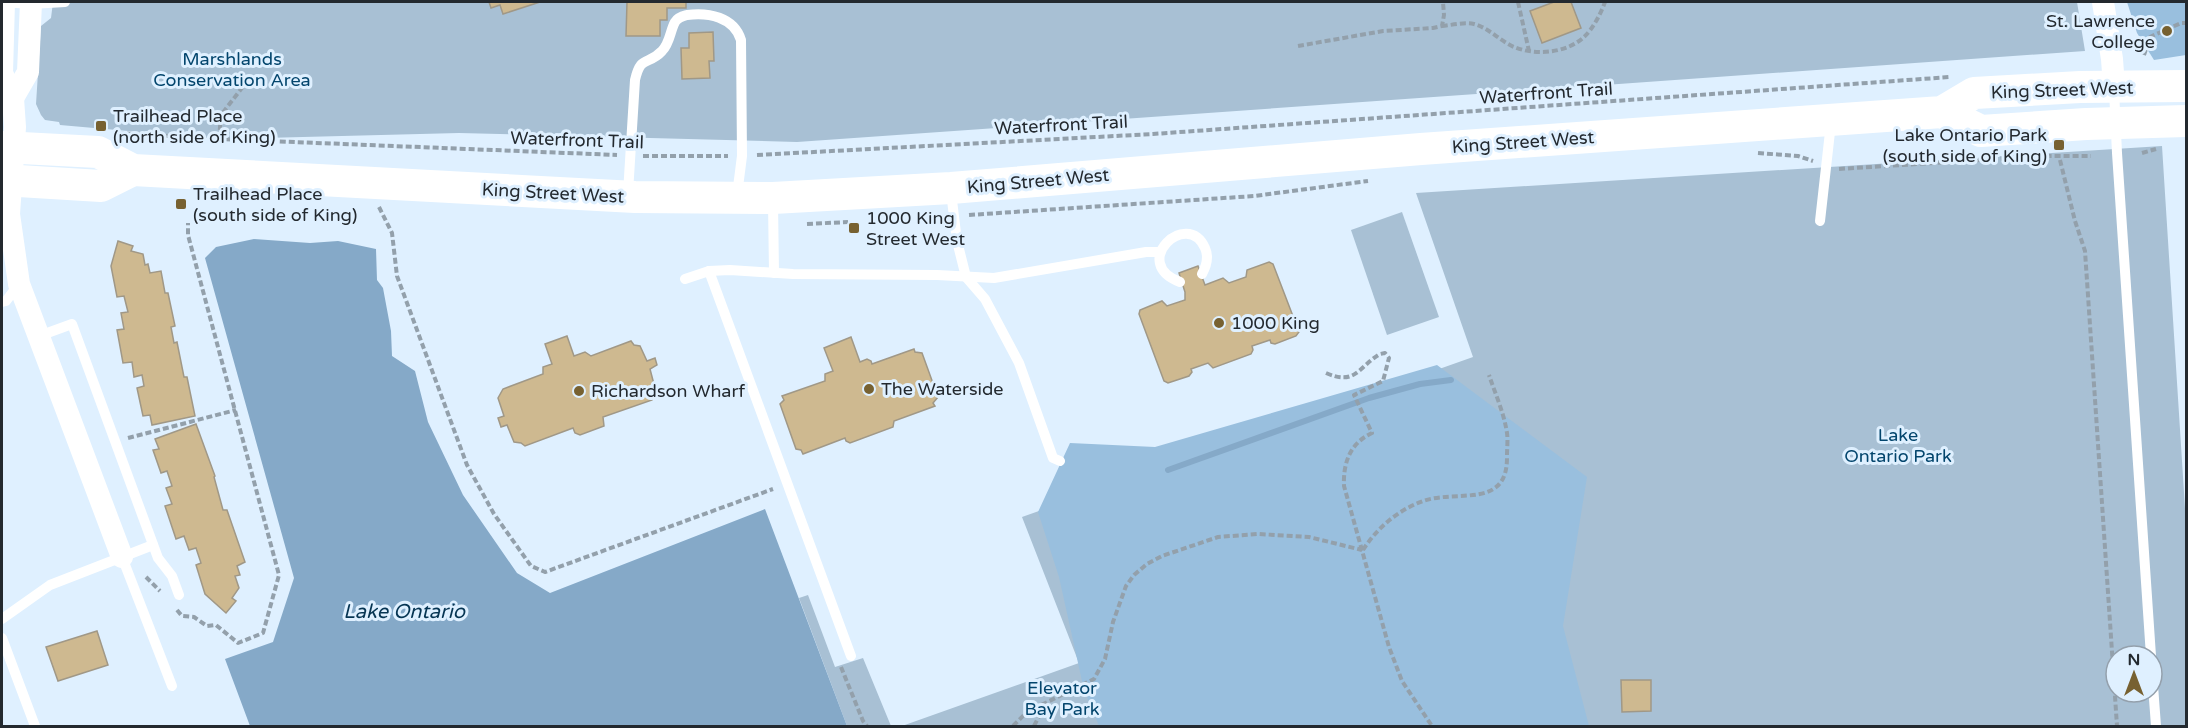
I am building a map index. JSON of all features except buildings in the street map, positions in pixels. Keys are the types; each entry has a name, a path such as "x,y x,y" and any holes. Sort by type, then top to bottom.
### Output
{"main road":[{"name":"King Street West","path":"7,147 98,152 133,170 628,196 773,198 951,188 1409,150 1942,112 1974,93 2187,86"},
{"name":"King Street West","path":"1942,112 1981,131 2116,122 2187,121"},
{"name":"King Street West","path":"6,180 101,186 133,170"}],"street":[{"path":"3,2 2,73 13,98 15,127 7,147 6,180 19,284 122,557"},
{"path":"2103,2 2114,87"},
{"path":"13,98 28,72 31,3"}],"lane":[{"path":"3,2 65,2"},
{"path":"628,196 635,80 639,67 667,45 675,22 681,16 696,14 713,15 726,20 739,34 742,51 740,109 742,156 737,198"},
{"path":"2114,87 2150,644"},
{"path":"1820,221 1831,120"},
{"path":"951,188 957,242 966,277 985,299 1019,363 1053,458 1060,461"},
{"path":"773,198 774,273"},
{"path":"1180,282 1166,274 1161,267 1160,252 1163,244 1175,235 1198,238 1203,244 1208,259 1202,274"},
{"path":"685,279 709,271 730,270 994,278 1146,252 1160,252"},
{"path":"709,271 851,656"},
{"path":"2,302 6,301 19,284"},
{"path":"39,336 72,324 158,558 172,576 179,595"},
{"path":"2,619 50,585 153,545"},
{"path":"122,557 172,686"},
{"path":"2,638 36,726"},
{"path":"2154,704 2156,726"}],"path":[{"path":"1442,26 1443,2"},
{"path":"1518,2 1529,51"},
{"path":"1298,46 1374,32 1473,24 1488,30 1500,40 1516,48 1547,52 1569,47 1586,36 1605,2"},
{"path":"2144,55 2150,37 2181,23 2187,23"},
{"name":"Waterfront Trail","path":"116,133 630,156 742,156 1153,134 1954,77"},
{"path":"219,139 221,115 245,84"},
{"path":"2060,160 2085,251 2117,726"},
{"path":"176,608 182,616 194,617 207,626 216,625 238,643 262,633 279,575 188,235 188,223"},
{"path":"392,233 397,276 467,465 494,514 531,566 545,572 773,488 777,499"},
{"path":"1326,373 1336,377 1350,378 1375,357 1383,353 1388,354 1389,361 1383,381 1354,395 1372,433 1354,446 1346,463 1344,474 1346,497 1389,647 1402,681 1432,726"},
{"path":"1362,550 1378,530 1408,507 1439,497 1486,493 1501,484 1507,466 1507,432 1489,375"},
{"path":"115,442 236,410"},
{"path":"1013,726 1027,712 1094,679 1106,659 1113,622 1126,586 1134,575 1147,564 1162,556 1218,537 1258,534 1309,537 1362,550"},
{"path":"147,578 162,593"},
{"path":"839,661 863,722 867,726"},
{"path":"1034,726 1046,702"}],"green space":[{"name":"Marshlands Conservation Area","path":"53,2 2077,2 2085,51 797,142 459,133 219,139 60,125 59,122 45,120 36,104 41,26 51,18"},
{"name":"Lake Ontario Park","path":"2162,146 2186,524 2186,726 902,726 1079,663 1022,517 1473,357 1416,193"},
{"path":"1402,212 1439,317 1387,335 1351,230"},
{"path":"808,595 835,667 863,658 891,726 847,726 799,598"}],"shaded area":[{"name":"St. Lawrence College","path":"2127,2 2186,2 2186,55 2154,60 2137,33"},
{"path":"1437,365 1587,477 1563,626 1589,726 1099,726 1084,690 1059,577 1038,512 1070,443 1155,447"}],"water":[{"name":"Lake Ontario","path":"254,239 310,243 338,241 376,249 377,280 383,288 391,331 392,356 415,371 428,422 463,495 517,573 550,593 765,509 847,726 250,726 225,659 273,642 294,578 205,258 216,247"}],"waterway":[{"path":"1168,470 1369,398 1420,384 1451,380"}],"place":[{"name":"St. Lawrence College","path":"2167,31"},
{"name":"Trailhead Place (north side of King)","path":"101,126"},
{"name":"Lake Ontario Park (south side of King)","path":"2059,145"},
{"name":"Trailhead Place (south side of King)","path":"181,204"},
{"name":"1000 King Street West","path":"854,228"},
{"name":"1000 King","path":"1219,323"},
{"name":"The Waterside","path":"869,389"},
{"name":"Richardson Wharf","path":"579,391"}],"park label":[{"name":"Elevator Bay Park","path":"1062,698"}]}
